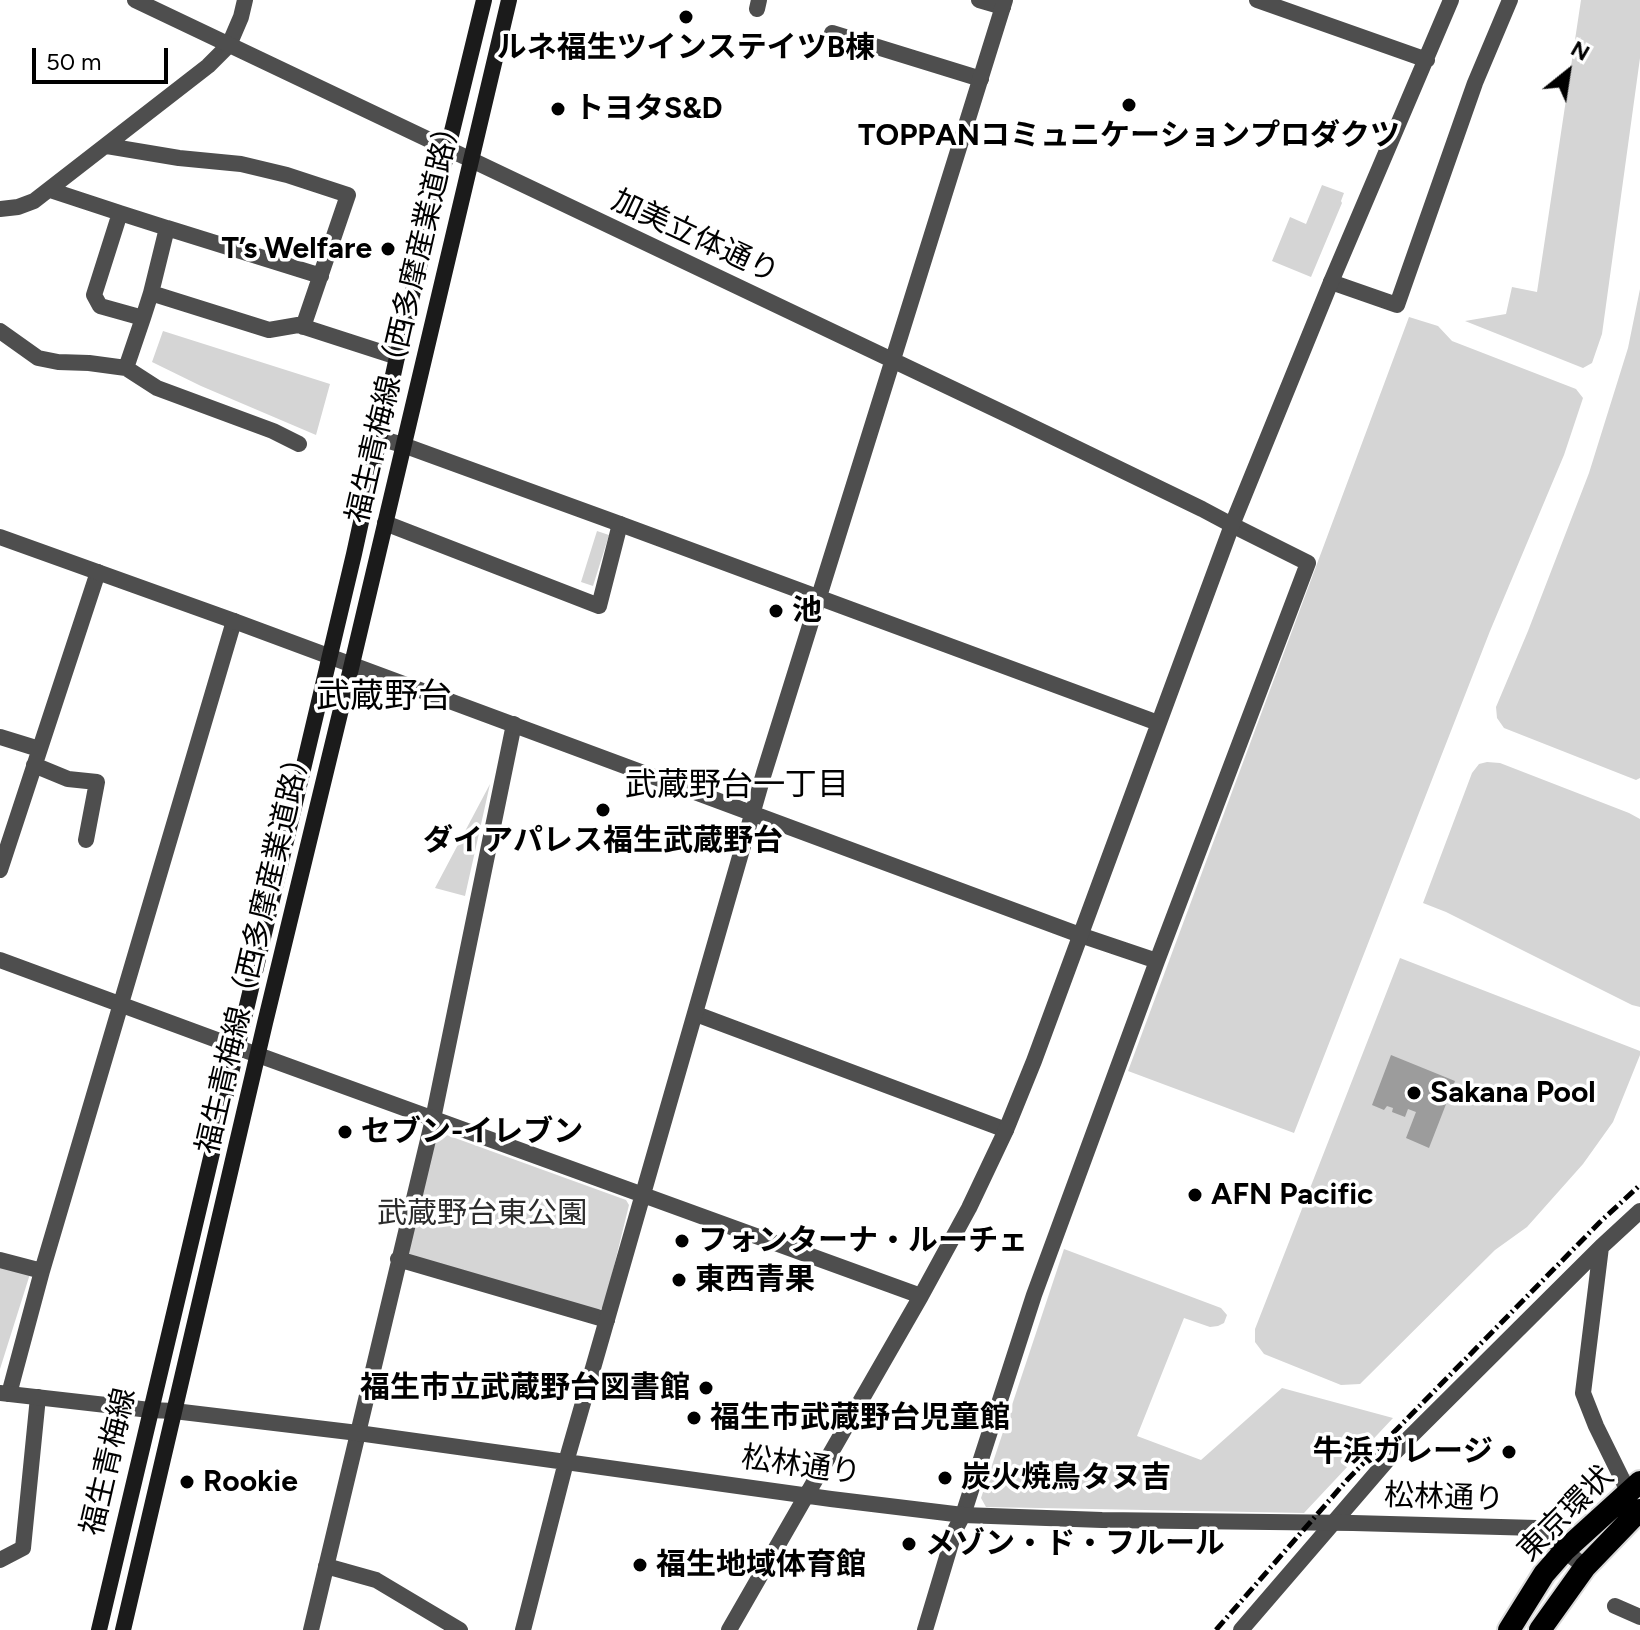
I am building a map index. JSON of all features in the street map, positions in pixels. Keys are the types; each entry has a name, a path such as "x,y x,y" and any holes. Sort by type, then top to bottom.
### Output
{"highway":[{"name":"東京環状","path":"1509,1630 1544,1574 1565,1550 1634,1486"},
{"name":"東京環状","path":"1540,1630 1585,1567 1640,1510"}],"main road":[{"name":"福生青梅線（西多摩産業道路）","path":"174,1308 484,0"},
{"name":"福生青梅線（西多摩産業道路）","path":"123,1630 509,0"},
{"name":"福生青梅線","path":"99,1630 174,1308"}],"street":[{"name":"加美立体通り","path":"135,0 1012,417 1308,563 1157,961"},
{"path":"0,209 34,201 50,190 208,66 229,45 245,0"},
{"path":"523,1630 566,1462 752,812 1004,3 979,0"},
{"path":"1257,0 1427,60"},
{"path":"729,1630 921,1296 969,1208 1006,1130 1232,525 1451,0"},
{"path":"1331,282 1397,305 1475,83 1510,0"},
{"path":"832,33 981,79"},
{"path":"107,146 241,164 348,195 303,327"},
{"path":"50,190 321,276"},
{"path":"120,213 94,295 100,306 143,318"},
{"path":"126,368 151,293 167,228"},
{"path":"151,293 269,330 298,325 397,357"},
{"path":"0,331 38,358 126,368 157,388 273,431 299,444"},
{"path":"379,438 1158,723"},
{"path":"385,523 599,606 620,524"},
{"path":"0,537 1157,961 1034,1295 963,1515 955,1530 925,1630"},
{"path":"0,870 98,572"},
{"path":"5,1393 234,621"},
{"path":"311,1630 433,1119 514,724"},
{"path":"0,737 68,779 97,782 86,840"},
{"path":"0,960 921,1296"},
{"path":"696,1014 1006,1130"},
{"path":"1241,1630 1390,1457 1640,1211"},
{"path":"1601,1247 1583,1393 1596,1426 1634,1486"},
{"path":"398,1259 607,1320"},
{"path":"0,1260 42,1271"},
{"name":"松林通り","path":"5,1393 358,1433 963,1515 1537,1528 1585,1567"},
{"path":"0,1560 23,1548 38,1397"},
{"path":"326,1566 376,1580 460,1630"},
{"path":"1615,1606 1640,1617"},
{"path":"1257,1611 1262,1621 1261,1630"}],"green space":[{"path":"1581,0 1640,0 1640,58 1602,334 1592,363 1583,368 1465,321 1506,314 1512,287 1537,292"},
{"path":"1322,185 1344,193 1311,277 1272,261 1290,217 1306,224"},
{"path":"1640,289 1640,778 1636,780 1504,728 1497,718 1496,707 1589,473 1628,348"},
{"path":"1409,317 1438,326 1452,341 1576,389 1583,398 1564,455 1490,631 1294,1133 1128,1071"},
{"path":"163,331 330,384 316,435 152,362"},
{"path":"597,531 609,535 593,586 581,582"},
{"path":"1500,763 1640,819 1640,1007 1423,903 1472,773 1479,764"},
{"path":"490,784 465,896 435,888"},
{"path":"1400,958 1640,1051 1640,1055 1613,1122 1583,1164 1527,1227 1495,1250 1360,1384 1341,1385 1264,1354 1255,1342 1255,1329"},
{"name":"武蔵野台東公園","path":"444,1134 626,1200 629,1205 604,1307 597,1311 412,1258 407,1251 436,1139"},
{"path":"1064,1249 1221,1308 1227,1315 1224,1323 1210,1327 1184,1318 1137,1436 1201,1460 1282,1388 1393,1418 1304,1513 986,1507 981,1498"},
{"path":"0,1266 30,1274 0,1369"}],"shaded area":[{"name":"Sakana Pool","path":"1391,1055 1455,1081 1429,1148 1406,1138 1416,1112 1408,1109 1405,1117 1392,1112 1393,1108 1387,1106 1384,1110 1372,1105"}],"railway":[{"path":"1216,1630 1348,1479 1640,1185"}],"place":[{"name":"ルネ福生ツインステイツB棟","path":"686,17"},
{"name":"TOPPANコミュニケーションプロダクツ","path":"1129,105"},
{"name":"トヨタS&D","path":"558,109"},
{"name":"T’s Welfare","path":"388,249"},
{"name":"池","path":"776,611"},
{"name":"ダイアパレス福生武蔵野台","path":"603,810"},
{"name":"Sakana Pool","path":"1414,1093"},
{"name":"セブン-イレブン","path":"345,1132"},
{"name":"AFN Pacific","path":"1195,1195"},
{"name":"フォンターナ・ルーチェ","path":"682,1241"},
{"name":"東西青果","path":"679,1280"},
{"name":"福生市立武蔵野台図書館","path":"706,1388"},
{"name":"福生市武蔵野台児童館","path":"694,1418"},
{"name":"牛浜ガレージ","path":"1509,1452"},
{"name":"炭火焼鳥タヌ吉","path":"945,1478"},
{"name":"Rookie","path":"187,1482"},
{"name":"メゾン・ド・フルール","path":"909,1544"},
{"name":"福生地域体育館","path":"640,1565"}],"district":[{"name":"武蔵野台","path":"384,697"},
{"name":"武蔵野台一丁目","path":"737,786"}]}
